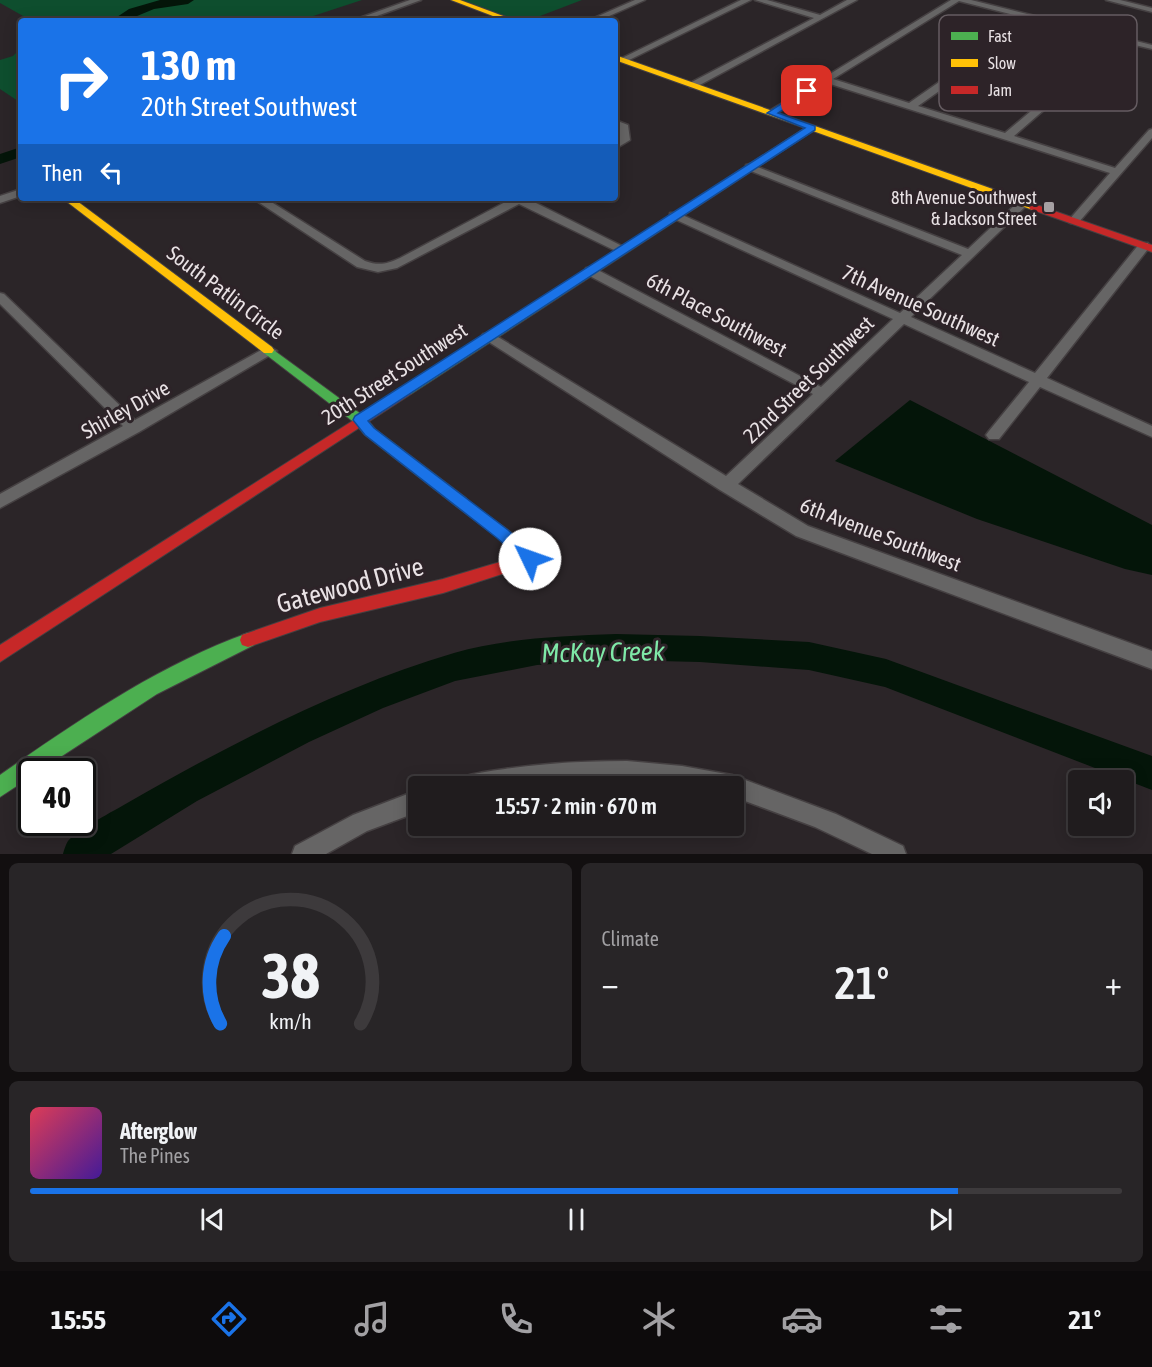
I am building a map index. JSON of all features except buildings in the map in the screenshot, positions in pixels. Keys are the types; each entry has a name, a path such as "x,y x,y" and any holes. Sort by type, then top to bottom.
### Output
{"street":[{"path":"364,18 417,0"},
{"path":"454,0 505,18"},
{"path":"598,18 641,0"},
{"path":"618,59 747,0"},
{"path":"759,0 820,17"},
{"path":"693,86 853,0"},
{"path":"771,113 956,0"},
{"path":"962,0 1024,15"},
{"path":"1110,0 1152,10"},
{"path":"1137,43 1152,47"},
{"path":"618,59 1148,248 994,435"},
{"path":"825,79 1116,172"},
{"path":"911,106 939,86"},
{"path":"1007,136 1036,111"},
{"path":"618,124 625,127 625,140 618,144"},
{"name":"20th Street Southwest","path":"0,654 674,215 812,128"},
{"path":"1074,221 1152,132"},
{"path":"750,167 968,253"},
{"path":"0,200 18,193"},
{"name":"South Patlin Circle","path":"71,201 360,420"},
{"path":"262,201 361,264 376,270 404,261 515,201"},
{"path":"523,201 622,249"},
{"name":"22nd Street Southwest","path":"726,486 1023,203"},
{"name":"7th Avenue Southwest","path":"674,215 1152,432"},
{"name":"6th Place Southwest","path":"590,271 824,394"},
{"path":"0,297 134,428"},
{"name":"6th Avenue Southwest","path":"488,337 802,531 1152,660"},
{"name":"Shirley Drive","path":"0,502 270,351"},
{"name":"Gatewood Drive","path":"0,787 58,744 129,699 212,654 287,625 345,607 430,589 530,559 503,534 370,432 360,420"},
{"path":"526,776 579,771 656,773 674,776"},
{"path":"744,790 814,814 894,854"},
{"path":"303,854 361,824 408,805"}],"green space":[{"path":"0,0 362,0 307,18 27,18 0,3"},
{"path":"461,0 582,0 535,18 512,18"},
{"path":"18,51 18,101 0,89 0,60 13,56"}],"shaded area":[{"path":"910,400 1152,525 1152,575 1125,569 977,519 835,461"}],"waterway":[{"name":"McKay Creek","path":"122,18 151,6 188,0"},
{"name":"McKay Creek","path":"0,159 18,153"},
{"name":"McKay Creek","path":"81,854 110,833 185,789 297,731 373,697 455,667 537,651 616,647 700,649 809,656 886,673 1152,773"}],"traffic: fast":[{"path":"406,391 644,237"},
{"path":"268,350 360,420 370,432 461,502"},
{"path":"0,787 120,706 183,671 248,640"}],"traffic: slow":[{"path":"454,0 505,18"},
{"path":"618,58 1034,207"},
{"path":"644,237 811,128"},
{"path":"71,201 268,350"}],"traffic: jam":[{"path":"1034,207 1152,249"},
{"path":"0,654 406,391"},
{"path":"248,640 320,615 443,586 530,559 503,534 461,502"}],"place":[{"name":"8th Avenue Southwest & Jackson Street","path":"1049,207"}],"route":[{"path":"530,559 503,534 370,432 360,420 812,128 771,113 807,91"}]}
